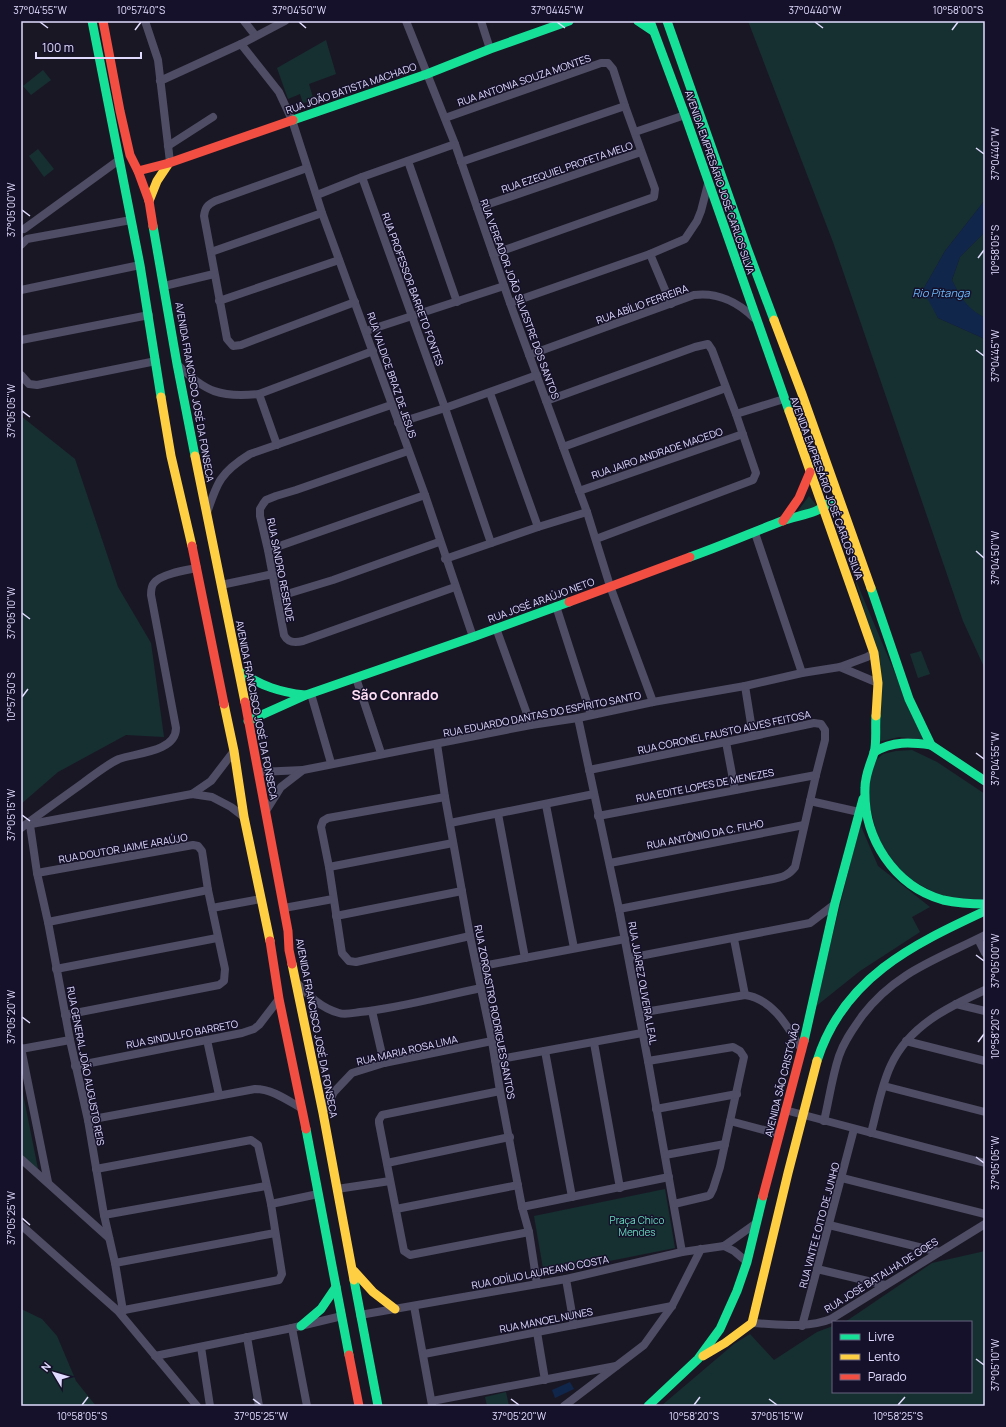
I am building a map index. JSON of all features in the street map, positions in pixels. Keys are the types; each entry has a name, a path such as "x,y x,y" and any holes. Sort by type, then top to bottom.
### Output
{"main road":[{"name":"AVENIDA FRANCISCO JOSÉ DA FONSECA","path":"92,21 140,265 171,456 197,568 234,751 244,817 261,899 289,950 297,982 338,1189 339,1243 336,1287 359,1406"},
{"name":"AVENIDA FRANCISCO JOSÉ DA FONSECA","path":"104,21 120,112 130,155 138,171 149,201 177,364 207,518 240,672 284,908 279,934 271,947 279,999 326,1232 339,1243 351,1267 378,1406"},
{"name":"RUA JOÃO BATISTA MACHADO","path":"138,171 170,163 427,74 551,24 569,21"},
{"path":"638,21 653,31"},
{"name":"AVENIDA EMPRESÁRIO JOSÉ CARLOS SILVA","path":"650,21 685,115 874,653 878,683 874,752 867,770 864,796 869,827 874,842 884,859 898,875 906,882 932,897 951,903 985,904"},
{"name":"AVENIDA EMPRESÁRIO JOSÉ CARLOS SILVA","path":"667,21 747,248 802,394 891,643 909,699 931,745"},
{"path":"149,201 157,181 170,163"},
{"name":"RUA JOSÉ ARAÚJO NETO","path":"783,521 800,499 807,484 810,472"},
{"path":"824,508 836,495 836,491"},
{"name":"RUA JOSÉ ARAÚJO NETO","path":"248,721 308,695 473,637 755,533 783,521 824,508"},
{"path":"187,528 207,518"},
{"path":"240,672 274,690 283,693 308,695"},
{"path":"874,752 890,744 911,742 931,745 985,781"},
{"name":"AVENIDA SÃO CRISTÓVÃO","path":"698,1359 720,1329 733,1302 747,1262 755,1224 802,1050 836,904 864,796"},
{"path":"648,1406 698,1359 738,1334 752,1323 803,1115 823,1043 838,1015 851,997 868,979 898,957 942,931 985,910"},
{"path":"271,947 274,942 281,942 289,950"},
{"path":"326,1232 339,1243"},
{"path":"351,1267 362,1283 374,1294 395,1309"},
{"path":"301,1326 318,1314 336,1287"},
{"path":"720,1329 724,1334 738,1334"}],"street":[{"path":"145,21 156,53 170,163"},
{"path":"244,21 255,35"},
{"path":"160,81 241,44 255,35 285,21"},
{"name":"RUA VEREADOR JOÃO SILVESTRE DOS SANTOS","path":"406,21 455,144 510,303 596,539 610,586 653,702"},
{"path":"481,21 490,49"},
{"name":"RUA VALDICE BRAZ DE JESUS","path":"241,44 276,88 292,120 322,212 425,495 439,542 473,637"},
{"name":"RUA ANTONIA SOUZA MONTES","path":"445,118 604,62 608,63 613,69 655,189 654,197 493,254"},
{"path":"461,162 625,106"},
{"path":"635,132 685,115"},
{"path":"168,146 213,117"},
{"path":"317,195 362,177 408,162 455,144"},
{"name":"RUA EZEQUIEL PROFETA MELO","path":"477,208 641,152"},
{"path":"119,160 22,226 24,242 131,220"},
{"path":"408,162 457,302"},
{"path":"307,168 215,201 206,206 204,216 227,340 234,346 241,345 356,302"},
{"name":"RUA PROFESSOR BARRETO FONTES","path":"362,177 413,316 491,543"},
{"path":"510,303 650,254 685,239 702,211 708,183"},
{"path":"211,252 322,212"},
{"path":"650,254 671,304"},
{"path":"220,301 339,260"},
{"path":"21,290 140,265"},
{"path":"164,286 214,274"},
{"path":"366,331 504,286"},
{"name":"RUA ABÍLIO FERREIRA","path":"529,355 694,295 704,294 722,297 745,309 757,321"},
{"path":"21,340 149,316"},
{"path":"546,401 707,344 710,345 736,414 756,473 753,480 596,539"},
{"path":"177,364 192,379 216,392 241,396 259,394 372,351"},
{"path":"21,375 29,384 37,385 156,361"},
{"path":"398,423 490,393 537,375"},
{"path":"563,447 726,388"},
{"path":"490,393 538,527"},
{"path":"259,394 277,445"},
{"path":"736,414 784,399"},
{"path":"207,518 213,492 220,478 229,469 250,454 391,405"},
{"name":"RUA JAIRO ANDRADE MACEDO","path":"579,491 743,434"},
{"name":"RUA SANDRO RESENDE","path":"408,451 266,500 260,509 260,516 278,597 284,635 286,639 296,643 455,586"},
{"path":"268,550 425,495"},
{"path":"445,559 586,512"},
{"path":"755,533 802,673"},
{"path":"278,597 333,580 439,542"},
{"path":"25,826 111,763 165,746 173,739 176,734 176,728 151,595 151,588 153,583 160,578 197,568"},
{"path":"221,585 273,574"},
{"path":"556,606 591,715"},
{"path":"496,628 530,725"},
{"name":"RUA EDUARDO DANTAS DO ESPÍRITO SANTO","path":"266,811 281,787 303,770 381,753 437,744 530,725 578,718 653,702 840,667 867,658 874,653"},
{"path":"840,667 878,683"},
{"path":"356,678 381,753"},
{"path":"745,686 753,736"},
{"path":"308,695 331,763"},
{"name":"RUA JUAREZ OLIVEIRA LEAL","path":"578,718 629,958 682,1252"},
{"name":"RUA CORONEL FAUSTO ALVES FEITOSA","path":"589,770 814,723 821,724 825,730 825,740 795,867 787,875 619,909"},
{"path":"726,742 734,790"},
{"name":"RUA ZOROASTRO RODRIGUES SANTOS","path":"437,744 470,936 492,1041 522,1207 529,1232 537,1284"},
{"path":"192,794 211,781 234,751"},
{"path":"259,772 303,770"},
{"name":"RUA EDITE LOPES DE MENEZES","path":"598,816 816,775"},
{"path":"25,826 192,794 212,797 244,817"},
{"path":"450,823 546,805 594,794"},
{"path":"445,797 325,819 322,823 321,827 329,867 342,952 346,958 353,962 470,936"},
{"path":"810,801 859,812"},
{"path":"546,805 574,948"},
{"path":"498,814 525,958"},
{"name":"RUA ANTÔNIO DA C. FILHO","path":"610,864 804,825"},
{"name":"RUA GENERAL JOÃO AUGUSTO REIS","path":"25,826 48,922 75,1066 88,1120 104,1214 115,1263 121,1311"},
{"path":"329,867 453,843"},
{"name":"RUA DOUTOR JAIME ARAÚJO","path":"37,873 195,845 202,851 217,938 225,969 225,977 222,984 65,1015"},
{"path":"48,922 208,890"},
{"path":"336,916 462,891"},
{"path":"284,908 333,898"},
{"path":"212,908 261,899"},
{"path":"629,958 734,939 810,923 836,904"},
{"path":"824,1121 839,1056 846,1039 870,1006 881,994 902,977 929,961 982,937 985,952"},
{"path":"56,969 217,938"},
{"path":"477,968 625,939"},
{"path":"734,939 745,995"},
{"path":"297,982 317,1003 335,1012 343,1014 372,1011 480,988"},
{"path":"871,1133 890,1067 898,1051 918,1029 956,1004 985,990"},
{"path":"639,1014 745,995 752,996 772,1008 788,1028 802,1050"},
{"name":"RUA SINDULFO BARRETO","path":"75,1066 242,1033 259,1025 279,999"},
{"path":"956,1004 985,1011"},
{"path":"372,1011 384,1063"},
{"path":"495,1060 642,1034"},
{"path":"48,1182 23,1074 21,1048 70,1040"},
{"path":"207,1040 219,1095"},
{"name":"RUA MARIA ROSA LIMA","path":"323,1113 331,1097 350,1074 384,1063 492,1041"},
{"path":"906,1041 985,1061"},
{"path":"594,1043 620,1188"},
{"path":"648,1062 734,1047 740,1051 744,1058 720,1167 710,1195 674,1204"},
{"path":"545,1051 572,1197"},
{"path":"884,1086 985,1112"},
{"path":"88,1120 219,1095 260,1089 278,1095 301,1108"},
{"path":"500,1091 382,1115 379,1123 404,1251 410,1255 529,1232"},
{"path":"656,1109 737,1094"},
{"path":"785,1110 985,1163"},
{"path":"730,1121 779,1134"},
{"name":"RUA VINTE E OITO DE JUNHO","path":"802,1326 854,1129"},
{"path":"387,1163 510,1137"},
{"path":"96,1169 251,1140 258,1145 271,1204 282,1274 279,1280 121,1311"},
{"path":"664,1155 725,1144"},
{"path":"21,1159 109,1238"},
{"path":"522,1207 669,1177"},
{"path":"842,1178 985,1214"},
{"path":"338,1189 390,1180"},
{"path":"396,1209 518,1185"},
{"path":"104,1214 266,1186"},
{"path":"271,1204 318,1194"},
{"path":"747,1262 734,1251 724,1246 755,1224"},
{"name":"RUA JOSÉ BATALHA DE GOES","path":"752,1323 802,1326 831,1320 985,1224"},
{"path":"21,1225 121,1311 155,1356 197,1406"},
{"path":"829,1225 939,1252"},
{"path":"115,1263 275,1233"},
{"name":"RUA ODÍLIO LAUREANO COSTA","path":"360,1315 566,1279 682,1252 724,1246"},
{"path":"564,1406 644,1345 672,1306 700,1249"},
{"path":"817,1269 885,1285"},
{"path":"566,1279 574,1325"},
{"path":"414,1306 432,1403 618,1366"},
{"name":"RUA MANOEL NUNES","path":"424,1354 672,1306"},
{"path":"155,1356 247,1338 342,1316"},
{"path":"292,1328 307,1406"},
{"path":"537,1332 545,1380"},
{"path":"247,1338 259,1406"},
{"path":"201,1347 210,1406"}],"green space":[{"path":"748,21 985,21 985,200 945,251 924,288 938,318 985,339 985,669 963,621 833,242"},
{"path":"326,40 336,74 309,84 314,101 303,103 300,94 288,99 277,68"},
{"path":"43,70 51,80 31,95 23,86"},
{"path":"38,149 54,169 44,177 29,156"},
{"path":"985,232 985,318 969,307 958,293 952,280 960,257"},
{"path":"21,416 75,459 118,587 151,643 164,737 126,735 58,772 21,804"},
{"path":"809,496 817,506 795,515"},
{"path":"854,576 924,740 899,737 878,742 876,650"},
{"path":"921,651 930,674 918,678 910,654"},
{"path":"912,750 937,762 985,794 985,900 947,899 901,875 878,839 868,798 870,777 875,761 883,754"},
{"path":"860,824 878,866 930,907 912,917 920,932 860,971 815,1007"},
{"path":"21,1084 39,1174 21,1157"},
{"name":"Praça Chico Mendes","path":"665,1189 675,1248 544,1274 534,1216"},
{"path":"985,1251 985,1406 661,1406 734,1344 750,1334 774,1360 817,1332 832,1326 832,1393 972,1393 972,1321 846,1321 932,1263"},
{"path":"21,1309 42,1319 57,1336 76,1381 96,1406 21,1406"},
{"path":"506,1392 509,1406 487,1406 485,1397"}],"water":[{"name":"Rio Pitanga","path":"985,200 985,232 960,257 952,280 965,302 985,318 985,339 938,318 926,296 924,288 945,251"},
{"path":"570,1382 574,1389 555,1398 552,1390"}],"traffic: fast":[{"path":"92,21 140,265 161,397"},
{"path":"293,120 427,74 490,49 569,21"},
{"path":"638,21 653,31"},
{"path":"650,21 685,115 789,411"},
{"path":"667,21 774,320"},
{"path":"153,226 195,456"},
{"path":"690,557 782,521 814,512 830,502"},
{"path":"871,588 909,699 931,745 985,781"},
{"path":"248,721 306,695 569,602"},
{"path":"240,672 271,688 305,695"},
{"path":"876,716 875,749 865,783 866,807 869,825 885,858 896,872 910,884 925,893 948,901 985,904"},
{"path":"874,752 881,748 902,743 931,745"},
{"path":"804,1041 835,903 863,799"},
{"path":"817,1061 829,1032 844,1007 862,986 883,968 907,952 932,937 985,911"},
{"path":"306,1129 349,1355"},
{"path":"648,1406 698,1359 720,1329 737,1291 747,1262 763,1196"},
{"path":"354,1280 378,1406"},
{"path":"301,1326 321,1309 336,1287"}],"traffic: slow":[{"path":"149,201 157,181 169,163"},
{"path":"774,320 871,588"},
{"path":"161,397 171,456 192,546"},
{"path":"789,411 874,653 878,683 876,716"},
{"path":"195,456 245,702"},
{"path":"224,704 234,751 244,817 270,941"},
{"path":"292,964 323,1113 354,1280"},
{"path":"703,1356 725,1343 752,1323 817,1061"},
{"path":"354,1271 373,1292 395,1309"}],"traffic: jam":[{"path":"103,21 130,155 138,171 149,201 153,226"},
{"path":"138,171 169,163 293,120"},
{"path":"783,521 799,498 810,472"},
{"path":"192,546 224,704"},
{"path":"569,602 690,557"},
{"path":"245,702 288,931 289,950 292,964"},
{"path":"270,941 279,999 306,1129"},
{"path":"763,1196 804,1041"},
{"path":"349,1355 359,1406"}],"district":[{"name":"São Conrado","path":"395,694"}]}
